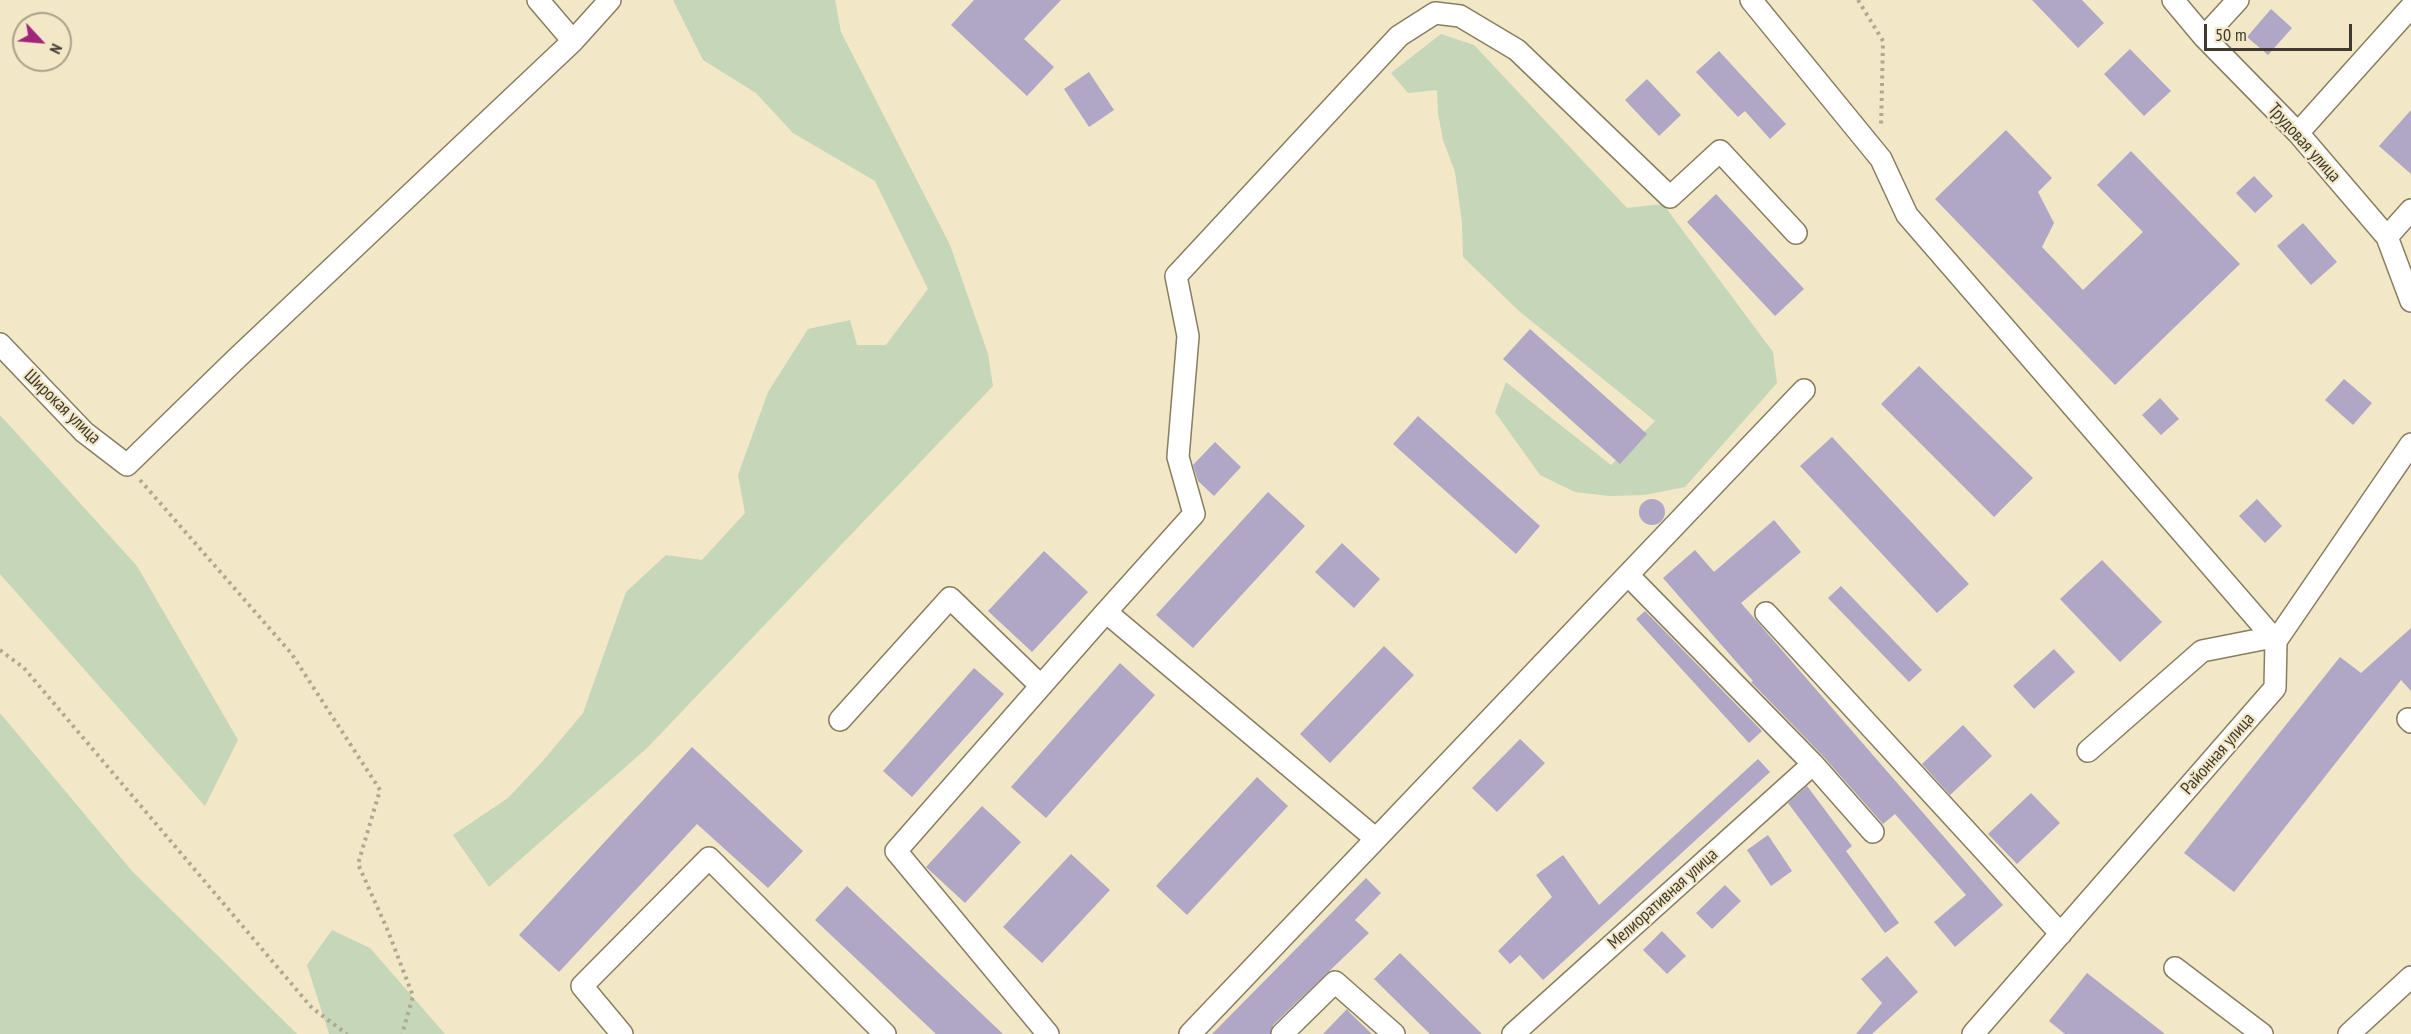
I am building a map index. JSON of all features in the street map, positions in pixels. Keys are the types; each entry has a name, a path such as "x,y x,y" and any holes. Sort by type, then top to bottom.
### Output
{"street":[{"path":"537,0 573,41"},
{"path":"127,465 573,41 610,0"},
{"path":"1751,0 1881,159 1907,215 2274,639"},
{"name":"Трудовая улица","path":"2173,0 2204,37 2298,133 2387,237 2411,301"},
{"path":"2204,37 2238,0"},
{"path":"2298,133 2411,7"},
{"path":"1048,1034 897,850 1194,514 1178,457 1188,336 1176,276 1399,36 1435,13 1460,16 1516,50 1670,197 1720,151 1796,233"},
{"path":"2387,237 2411,210"},
{"name":"Широкая улица","path":"0,344 84,432 127,465"},
{"path":"1190,1034 1804,390"},
{"path":"2088,751 2202,651 2274,639 2401,475 2411,444"},
{"path":"1628,574 1813,765 1873,832"},
{"path":"840,720 950,598 1041,686"},
{"path":"1106,612 1376,839"},
{"path":"1766,613 2061,934"},
{"name":"Районная улица","path":"1973,1034 2275,688 2274,639"},
{"name":"Мелиоративная улица","path":"1513,1034 1813,765"},
{"path":"622,1034 582,986 709,858 885,1034"},
{"path":"2175,968 2262,1034"},
{"path":"2349,1034 2411,977"},
{"path":"1282,1034 1335,982 1394,1034"}],"path":[{"path":"1858,0 1883,40 1881,159"},
{"path":"127,465 291,653 381,790 358,864 388,931 412,996 402,1034"},
{"path":"0,650 24,668 312,1008 347,1034"}],"green space":[{"path":"673,0 835,0 841,32 950,245 988,354 993,386 647,748 489,887 453,835 508,798 583,713 626,592 666,555 702,560 745,513 738,475 768,392 808,329 850,320 857,345 886,345 928,289 875,181 793,133 756,93 703,60"},
{"path":"1441,34 1474,45 1627,208 1663,204 1773,352 1777,383 1685,487 1644,495 1609,496 1575,492 1540,475 1495,412 1506,382 1611,465 1655,421 1519,311 1463,257 1462,222 1455,172 1443,140 1437,90 1408,93 1391,73"},
{"path":"0,415 137,566 238,740 205,806 0,574"},
{"path":"0,713 132,871 297,1034 0,1034"},
{"path":"332,930 370,948 445,1034 329,1034 307,965"}],"building":[{"path":"974,0 1061,0 1024,39 1054,67 1027,96 951,25"},
{"path":"2032,0 2082,0 2104,23 2078,48"},
{"path":"2271,9 2292,28 2268,55 2247,37"},
{"path":"2130,49 2171,91 2144,116 2104,74"},
{"path":"1719,51 1786,124 1770,139 1745,111 1738,117 1696,72"},
{"path":"1089,72 1114,110 1089,127 1064,89"},
{"path":"1647,79 1681,115 1659,136 1625,100"},
{"path":"2411,110 2411,174 2379,146"},
{"path":"2006,130 2052,178 2038,192 2054,223 2042,247 2083,290 2143,232 2097,185 2131,151 2240,264 2115,385 1935,199"},
{"path":"2254,176 2273,196 2255,213 2236,193"},
{"path":"1716,194 1804,289 1775,316 1687,222"},
{"path":"2303,223 2337,262 2311,285 2277,246"},
{"path":"1530,329 1647,434 1620,464 1503,359"},
{"path":"1919,366 2033,478 1994,517 1881,404"},
{"path":"2344,379 2372,403 2353,425 2325,400"},
{"path":"2160,398 2179,419 2161,435 2142,415"},
{"path":"1418,416 1540,526 1516,554 1393,444"},
{"path":"1832,437 1969,584 1937,613 1800,466"},
{"path":"1215,442 1241,467 1214,496 1198,481 1193,465"},
{"path":"1268,492 1305,526 1193,648 1156,615"},
{"path":"1652,499 1661,503 1665,512 1661,521 1652,525 1643,521 1639,512 1643,503"},
{"path":"2257,499 2282,526 2265,543 2239,516"},
{"path":"1774,520 1801,552 1741,603 2003,905 1955,947 1934,922 1966,895 1895,814 1883,824 1822,755 1751,682 1753,681 1663,578 1695,550 1714,572"},
{"path":"1342,543 1380,579 1354,608 1315,572"},
{"path":"1044,551 1088,592 1032,652 988,611"},
{"path":"2102,560 2162,622 2120,662 2060,599"},
{"path":"1841,586 1922,670 1909,682 1828,598"},
{"path":"1645,611 1762,731 1749,743 1636,619"},
{"path":"2411,628 2411,691 2401,680 2234,892 2184,853 2340,657 2361,673"},
{"path":"1384,646 1414,675 1330,763 1300,734"},
{"path":"2054,649 2075,672 2034,709 2013,686"},
{"path":"1120,663 1155,695 1046,818 1011,787"},
{"path":"974,668 1004,694 912,797 883,771"},
{"path":"1963,725 1992,756 1950,795 1922,764"},
{"path":"1520,739 1545,763 1497,812 1472,788"},
{"path":"692,747 803,851 768,888 697,824 559,972 519,935"},
{"path":"1758,759 1770,772 1543,980 1520,955 1510,964 1498,951 1552,897 1536,875 1563,855 1599,905"},
{"path":"1257,777 1288,806 1187,915 1156,886"},
{"path":"1807,786 1852,846 1846,851 1899,923 1885,933 1788,803"},
{"path":"2031,793 2060,823 2017,864 1988,834"},
{"path":"982,806 1021,842 965,903 926,867"},
{"path":"1768,835 1792,871 1771,886 1747,850"},
{"path":"1071,854 1110,890 1042,963 1003,927"},
{"path":"1366,878 1381,893 1355,920 1369,933 1273,1025 1270,1034 1212,1034"},
{"path":"1725,885 1741,901 1712,929 1696,913"},
{"path":"847,886 1003,1034 936,1034 815,920"},
{"path":"1662,931 1686,956 1667,974 1643,950"},
{"path":"1400,953 1482,1034 1430,1034 1374,979"},
{"path":"1887,956 1918,992 1872,1034 1856,1034 1882,1003 1861,979"},
{"path":"2087,973 2165,1034 2065,1034 2049,1021"},
{"path":"1347,1009 1350,1013 1372,1034 1323,1034"}]}
